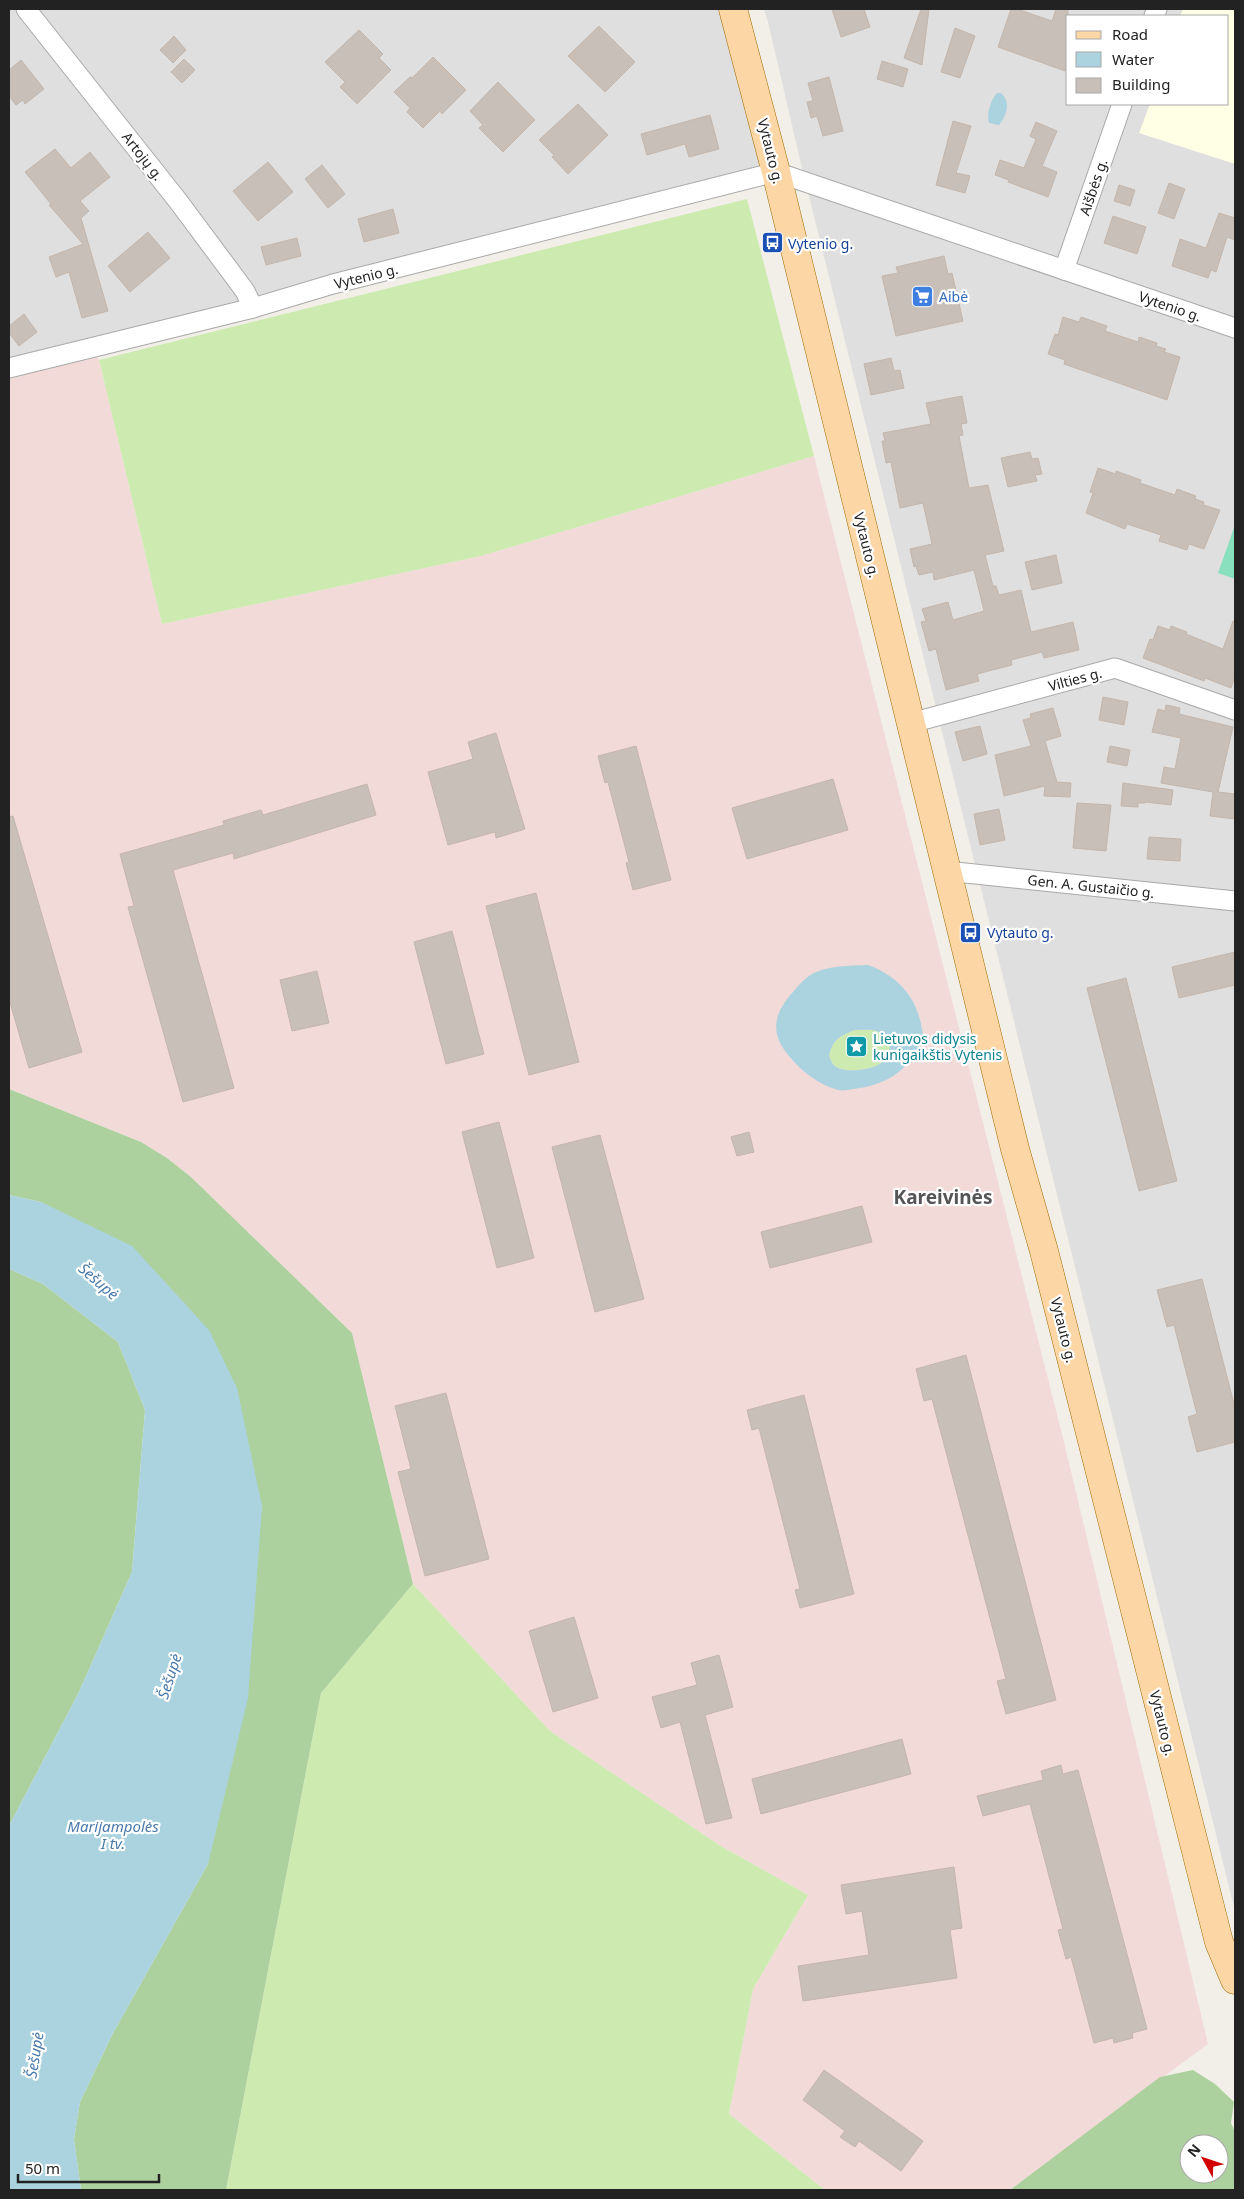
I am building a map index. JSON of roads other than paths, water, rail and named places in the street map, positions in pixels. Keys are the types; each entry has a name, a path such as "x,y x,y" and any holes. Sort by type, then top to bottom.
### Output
{"main road":[{"name":"Vytauto g.","path":"733,9 776,172 1015,1150 1044,1251 1219,1942 1235,1980"}],"street":[{"name":"Artojų g.","path":"26,9 178,200 245,291 253,308"},
{"name":"Aišbės g.","path":"1064,270 1122,105"},
{"name":"Vytenio g.","path":"9,368 253,308 333,284 776,172 1235,328"},
{"name":"Vilties g.","path":"911,724 1115,668 1235,710"},
{"name":"Gen. A. Gustaičio g.","path":"946,871 1235,901"}],"water":[{"path":"997,93 1001,93 1007,104 1006,113 999,125 989,123 988,120 990,107"},
{"path":"868,965 887,974 909,995 918,1013 923,1035 914,1055 908,1063 892,1076 874,1085 838,1090 817,1081 794,1062 783,1048 776,1031 776,1023 778,1015 787,1000 809,976 832,967","holes":["854,1030 872,1030 883,1036 890,1047 886,1058 871,1068 850,1070 836,1067 829,1056 831,1050 835,1042"]},
{"name":"Marijampolės I tv.","path":"9,1195 41,1202 132,1246 209,1330 237,1388 262,1506 248,1698 208,1864 113,2033 80,2102 74,2139 81,2190 9,2190 9,1826 79,1692 132,1572 145,1410 118,1342 43,1284 9,1269"}],"place":[{"name":"Vytenio g.","path":"772,243"},
{"name":"Aibė","path":"923,296"},
{"name":"Vytauto g.","path":"971,932"},
{"name":"Lietuvos didysis kunigaikštis Vytenis","path":"857,1046"}],"district":[{"name":"Kareivinės","path":"943,1197"}],"water label":[{"name":"Šešupė","path":"99,1281"},
{"name":"Šešupė","path":"169,1676"},
{"name":"Šešupė","path":"34,2055"}]}
